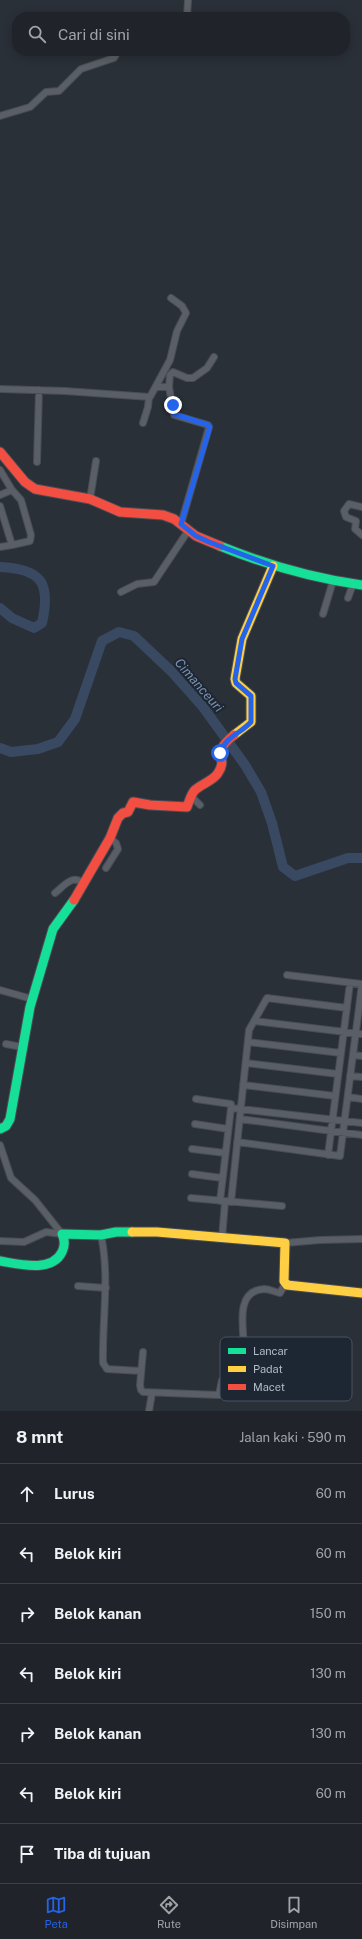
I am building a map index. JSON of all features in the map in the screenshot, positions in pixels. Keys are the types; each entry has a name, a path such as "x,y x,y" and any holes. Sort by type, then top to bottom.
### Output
{"street":[{"path":"187,12 188,0"},
{"path":"0,116 30,107 46,92 59,92 81,69 114,58 115,56"},
{"path":"143,422 148,407 148,397 156,387 170,360 177,331 186,313 182,306 171,298"},
{"path":"181,524 210,427 208,425 174,414 169,387 172,372 187,378 193,378 207,368 214,358"},
{"path":"156,387 169,387"},
{"path":"0,389 148,397"},
{"path":"37,462 39,390"},
{"path":"0,452 24,482 35,488 47,492 90,499 120,512 167,516 181,524 188,531 209,542 273,566 333,581 358,584 348,598"},
{"path":"90,499 96,461"},
{"path":"0,547 30,541 32,537 21,500 12,490 1,472"},
{"path":"0,495 12,490"},
{"path":"362,506 349,504 344,511 346,518 356,521 355,529 362,535"},
{"path":"0,506 12,545"},
{"path":"120,592 137,584 154,582 188,531"},
{"path":"0,1129 6,1126 10,1119 32,999 53,929 70,907 110,838 118,818 128,812 133,802 150,805 170,805 185,808 189,805 194,791 218,774 222,764 220,753 227,740 250,724 252,720 251,696 236,683 235,679 242,639 273,566"},
{"path":"323,614 333,581"},
{"path":"192,797 200,805"},
{"path":"106,868 118,849 116,842 110,838"},
{"path":"55,893 73,879 77,879 83,883"},
{"path":"237,1142 340,1156 353,1055 359,1034 362,984 287,976"},
{"path":"328,1155 350,983"},
{"path":"0,990 32,999"},
{"path":"222,1238 225,1202 240,1119 249,1030 267,998 347,1008"},
{"path":"254,1021 359,1034"},
{"path":"248,1042 341,1053"},
{"path":"6,1044 22,1047"},
{"path":"353,1055 362,1056"},
{"path":"246,1063 338,1074"},
{"path":"350,1076 362,1077"},
{"path":"243,1085 336,1096"},
{"path":"348,1098 362,1099"},
{"path":"196,1099 231,1104 222,1178 225,1202"},
{"path":"231,1108 362,1123"},
{"path":"240,1119 362,1135"},
{"path":"195,1124 228,1129"},
{"path":"0,1145 11,1178 35,1200 62,1234 64,1242 61,1257 53,1262 34,1265 0,1261"},
{"path":"192,1149 226,1153"},
{"path":"192,1174 222,1178"},
{"path":"191,1198 282,1206"},
{"path":"0,1241 24,1242 46,1232 101,1235 116,1232 157,1232 285,1243 362,1239"},
{"path":"101,1235 106,1268 103,1329 104,1366 107,1369 141,1372"},
{"path":"243,1337 243,1324 246,1298 249,1294 264,1289 280,1292 285,1284 285,1243"},
{"path":"285,1284 296,1287 362,1293"},
{"path":"78,1286 106,1288"},
{"path":"143,1352 140,1389 143,1392 219,1395 220,1388"},
{"path":"149,1411 152,1393"}],"waterway":[{"name":"Cimanceuri","path":"0,567 14,568 34,575 44,588 45,609 42,623 34,628 12,618 0,608"},
{"name":"Cimanceuri","path":"0,748 11,752 38,749 58,742 75,719 102,641 119,632 134,636 171,671 203,707 245,765 261,792 272,823 283,867 295,876 348,858 362,858"}],"traffic: fast":[{"path":"220,546 255,559 307,575 362,585"},
{"path":"0,1129 6,1126 10,1119 30,1007 53,929 74,900"},
{"path":"0,1261 34,1266 43,1265 51,1263 57,1259 62,1252 64,1243 62,1234 101,1235 116,1232 132,1232"}],"traffic: slow":[{"path":"234,735 251,722 251,696 236,683 235,679 242,639 273,566"},
{"path":"132,1232 157,1232 285,1243 284,1281 287,1285 362,1293"}],"traffic: jam":[{"path":"0,452 25,482 35,489 90,499 120,512 163,515 174,519 196,536 220,546"},
{"path":"74,900 110,838 118,818 123,813 128,812 133,802 150,805 187,807 195,790 214,778 218,773 222,763 221,751 227,741 234,735"}],"route":[{"path":"173,405 174,414 208,425 210,427 181,524 188,531 209,542 273,566 242,639 240,658 235,679 235,682 249,693 252,698 252,720 250,724 230,737 224,743 220,753"}]}
